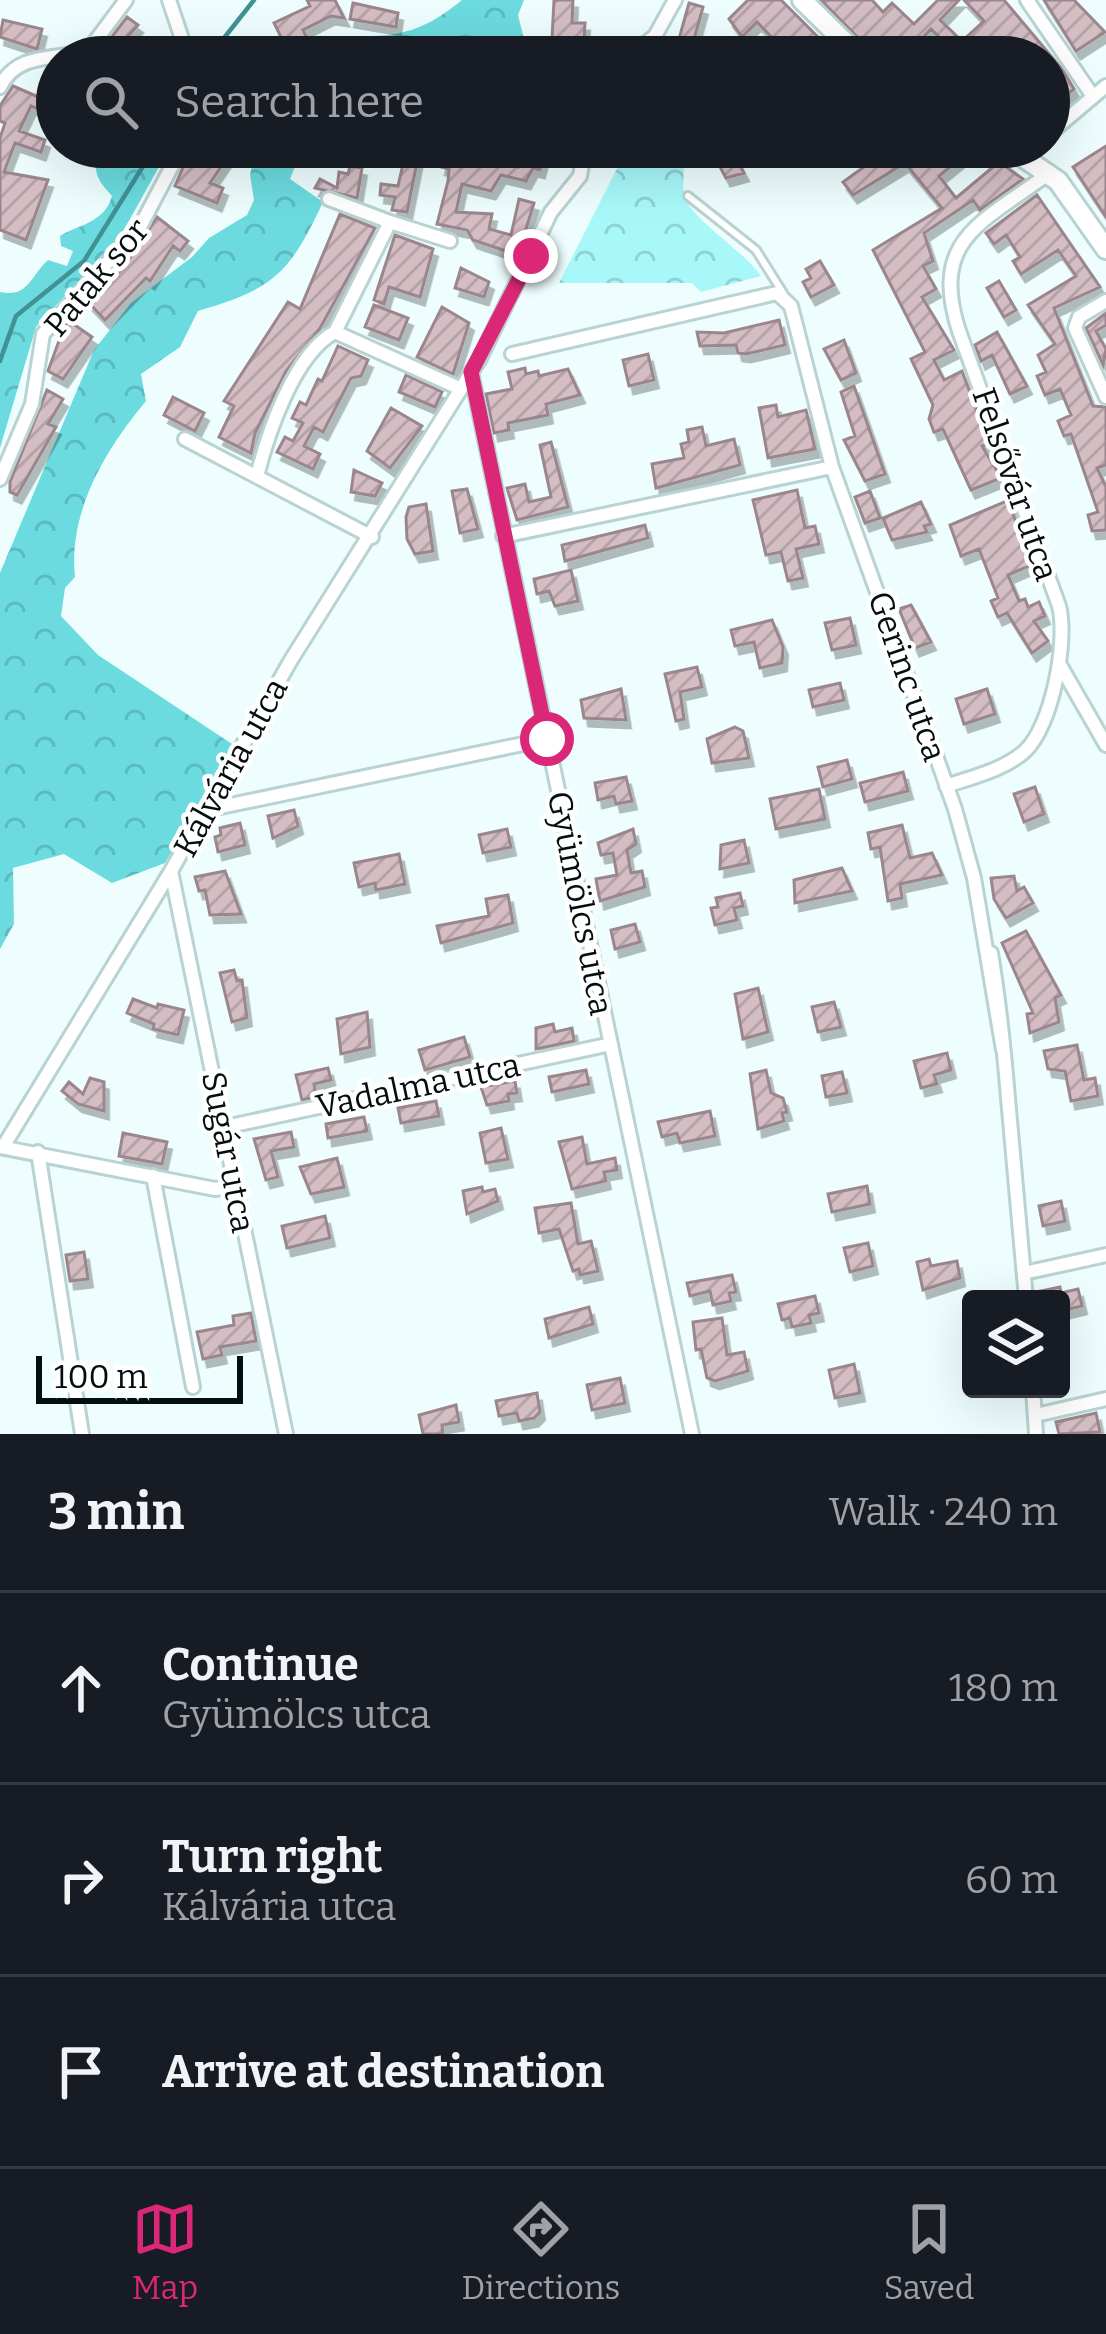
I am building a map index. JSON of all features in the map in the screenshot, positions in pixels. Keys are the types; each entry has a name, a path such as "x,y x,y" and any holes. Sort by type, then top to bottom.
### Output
{"main road":[{"path":"802,0 839,36"},
{"path":"1043,168 1106,249"}],"street":[{"path":"99,36 126,0"},
{"path":"169,0 181,36"},
{"path":"655,36 674,0"},
{"path":"1028,0 1052,36"},
{"path":"0,87 9,69 36,60"},
{"path":"1070,62 1092,95"},
{"path":"1070,115 1106,86"},
{"name":"Patak sor","path":"0,479 32,404 43,334 131,239 170,168"},
{"path":"471,372 518,289 551,212 581,168"},
{"name":"Felsővár utca","path":"946,786 1023,753 1039,728 1059,664 1063,619 959,331 948,275 958,243 1049,173"},
{"path":"328,200 450,241"},
{"path":"256,476 283,400 323,339 335,332 390,222"},
{"path":"512,354 777,293 788,301"},
{"name":"Gerinc utca","path":"788,301 832,467 974,878 1003,1050"},
{"path":"1106,301 1079,317 1075,328 1106,397"},
{"path":"335,332 459,388"},
{"name":"Kálvária utca","path":"1,1147 171,871 291,660 471,372"},
{"name":"Gyümölcs utca","path":"471,372 692,1434"},
{"path":"185,439 372,537"},
{"path":"503,536 832,467"},
{"path":"1059,664 1106,745"},
{"path":"206,810 547,739"},
{"name":"Sugár utca","path":"171,871 286,1434"},
{"name":"Gerinc utca","path":"1003,1050 991,953 1025,1290"},
{"name":"Vadalma utca","path":"225,1127 610,1044"},
{"path":"1,1147 215,1189 235,1186"},
{"path":"38,1152 82,1434"},
{"path":"153,1176 193,1387"},
{"path":"1024,1273 1106,1256"},
{"path":"1035,1398 1036,1434"},
{"path":"1036,1415 1106,1399"}],"lane":[{"path":"688,196 757,250 788,301"}],"green space":[{"path":"462,0 524,0 518,15 523,36 352,36 397,34 444,14"},
{"path":"96,168 158,168 120,237 36,327 0,448 0,292 23,289 48,260 67,266 73,251 61,246 60,236 97,218 112,196"},
{"path":"252,168 294,168 290,179 323,202 300,246 277,275 245,295 198,311 180,347 141,374 146,401 93,482 78,528 75,577 65,588 61,616 98,655 235,746 165,863 112,883 64,854 13,868 14,924 0,949 0,573 94,350 131,303 192,257 209,238 247,215 254,200"},
{"path":"617,168 684,168 689,206 761,276 701,292 692,283 559,283"}],"building":[{"path":"307,0 335,0 344,18 331,16 303,30 306,36 280,36 274,23 310,6"},
{"path":"554,0 573,0 572,23 585,23 584,36 552,36"},
{"path":"748,0 781,0 817,36 770,36 757,22 741,36 729,19"},
{"path":"821,0 872,0 883,12 892,3 914,24 938,0 959,0 940,20 957,36 938,36 931,29 924,36 856,36"},
{"path":"964,0 1004,0 1034,36 968,36 984,21"},
{"path":"1044,0 1074,0 1105,32 1076,51"},
{"path":"353,3 398,13 396,27 350,19"},
{"path":"689,3 703,7 695,36 680,36"},
{"path":"127,17 138,25 128,36 112,36"},
{"path":"3,20 42,29 36,36 36,49 0,37"},
{"path":"13,86 36,96 36,108 31,106 19,131 36,137 36,150 15,143 4,172 48,180 26,240 0,230 0,138 5,123 0,121 0,106"},
{"path":"1106,146 1106,217 1073,167"},
{"path":"183,168 220,168 210,183 223,188 217,203 175,186"},
{"path":"350,168 362,168 357,198 315,188 320,179 337,188 339,172 348,174"},
{"path":"402,168 416,168 407,212 392,210 395,197 380,195 381,184 398,186"},
{"path":"445,168 533,168 526,181 501,175 491,191 462,184 456,212 492,214 489,229 511,235 519,199 534,203 518,255 473,240 467,230 437,224 449,169"},
{"path":"721,168 741,168 744,173 726,178"},
{"path":"862,168 897,168 853,195 843,182"},
{"path":"909,168 949,168 939,176 956,198 992,168 1007,168 1023,179 980,210 973,200 924,233 933,261 923,266 936,289 922,297 954,350 934,360 944,380 962,371 989,444 982,446 1001,478 971,490 943,429 934,432 929,419 933,405 911,359 925,352 873,250 942,208"},
{"path":"1037,195 1100,287 1054,308 1093,406 1106,407 1106,465 1097,468 1106,487 1106,530 1092,531 1088,515 1098,512 1071,434 1064,436 1058,421 1071,415 1060,389 1045,395 1037,376 1046,372 1038,355 1055,344 1028,305 1076,276 1058,250 1021,274 1013,261 1020,257 1006,235 994,244 986,233"},
{"path":"340,214 375,228 319,330 286,371 255,433 251,453 219,437 234,406 224,401 288,302 300,309"},
{"path":"157,217 188,241 180,251 173,246 150,281 146,278 105,320 89,303 124,267"},
{"path":"395,235 433,249 420,297 389,287 384,304 374,300"},
{"path":"820,261 834,285 811,297 803,282 811,278 806,269"},
{"path":"461,268 489,282 484,297 455,288"},
{"path":"999,281 1016,310 1004,317 987,288"},
{"path":"374,305 408,318 399,340 365,327"},
{"path":"442,307 469,323 453,374 417,357"},
{"path":"1106,313 1106,325 1096,331 1106,349 1103,365 1086,328"},
{"path":"779,320 785,345 746,354 738,353 736,345 700,346 697,332 724,333"},
{"path":"69,321 92,337 63,379 48,371 60,338 57,335"},
{"path":"997,332 1027,386 1010,394 992,355 981,361 975,345"},
{"path":"844,340 856,373 841,380 824,349"},
{"path":"338,346 368,360 361,376 351,378 323,432 314,427 304,446 320,454 313,469 277,452 285,437 293,441 303,423 292,418 300,402 306,405 318,379 322,381"},
{"path":"648,354 654,380 629,386 623,360"},
{"path":"525,368 526,374 538,371 539,376 568,369 580,395 546,404 548,415 508,423 509,430 494,433 486,394 512,389 508,372"},
{"path":"406,375 442,392 435,407 399,392"},
{"path":"854,386 885,474 865,481 844,440 855,436 841,392"},
{"path":"47,390 63,399 48,424 56,427 17,495 10,492 10,482"},
{"path":"173,397 204,413 195,431 164,415"},
{"path":"776,405 778,417 806,410 815,449 768,458 759,408"},
{"path":"391,408 422,426 390,468 367,451"},
{"path":"702,427 706,446 734,439 740,465 656,488 652,464 684,458 681,444 689,442 687,430"},
{"path":"551,442 568,507 517,520 507,488 525,484 529,502 551,497 540,445"},
{"path":"354,470 382,483 375,496 351,492"},
{"path":"467,489 478,529 460,533 452,491"},
{"path":"797,490 805,528 815,526 819,544 796,549 803,578 788,581 781,552 766,555 753,500"},
{"path":"870,491 880,518 865,523 855,497"},
{"path":"1009,500 1029,566 1008,575 1019,601 1025,599 1028,607 1039,602 1045,616 1034,621 1048,641 1032,653 1007,613 998,617 991,601 998,598 979,549 961,556 950,525"},
{"path":"921,502 931,524 924,526 927,532 892,540 883,518"},
{"path":"426,504 433,551 415,554 407,539 406,517 409,507"},
{"path":"645,525 648,538 565,561 562,545"},
{"path":"571,570 578,601 555,606 549,591 537,594 534,579"},
{"path":"911,605 931,642 915,648 899,609"},
{"path":"850,618 856,645 832,650 825,623"},
{"path":"772,620 783,647 782,663 760,668 754,642 735,646 731,630"},
{"path":"697,667 702,687 680,692 684,719 676,721 665,674"},
{"path":"840,683 844,700 813,707 809,690"},
{"path":"621,689 626,720 584,718 581,700"},
{"path":"987,689 995,714 964,724 956,699"},
{"path":"735,727 743,731 749,758 712,763 707,739"},
{"path":"847,760 852,779 823,787 818,767"},
{"path":"903,772 908,791 865,802 860,783"},
{"path":"626,777 632,801 616,804 614,796 598,800 595,783"},
{"path":"1035,787 1044,814 1024,822 1014,794"},
{"path":"819,789 825,819 776,829 770,799"},
{"path":"294,810 298,826 273,838 268,816"},
{"path":"240,823 245,845 218,852 215,837 221,835 220,828"},
{"path":"902,825 910,858 932,853 942,875 900,884 902,898 888,901 880,847 871,849 868,833"},
{"path":"507,829 511,847 483,853 479,835"},
{"path":"633,829 636,844 627,850 631,873 642,871 645,887 600,901 596,879 617,875 613,853 601,855 598,843"},
{"path":"744,840 749,863 720,869 721,845"},
{"path":"399,854 405,884 376,890 375,883 359,887 354,863"},
{"path":"842,868 852,891 795,903 794,880"},
{"path":"225,871 241,914 210,915 205,890 199,891 195,877"},
{"path":"1014,876 1017,891 1024,887 1033,903 1006,918 994,899 991,878"},
{"path":"740,893 743,906 734,908 737,920 715,925 711,908 718,907 716,898"},
{"path":"508,895 513,923 441,943 437,926 489,916 486,899"},
{"path":"635,924 640,942 615,949 611,930"},
{"path":"1026,931 1061,995 1055,998 1059,1022 1030,1033 1027,1014 1033,1013 1002,943"},
{"path":"234,970 237,981 242,980 247,1018 232,1022 220,973"},
{"path":"758,988 768,1032 743,1039 735,994"},
{"path":"133,999 157,1008 158,1004 184,1010 178,1035 153,1029 154,1024 127,1013"},
{"path":"834,1002 841,1027 818,1032 812,1007"},
{"path":"367,1012 370,1047 341,1054 337,1019"},
{"path":"553,1024 555,1032 572,1028 574,1041 536,1049 536,1028"},
{"path":"464,1037 470,1057 425,1070 419,1050"},
{"path":"1077,1045 1084,1080 1095,1078 1098,1096 1071,1101 1065,1071 1048,1069 1044,1051"},
{"path":"947,1053 951,1070 934,1075 937,1084 921,1088 914,1061"},
{"path":"328,1068 331,1080 314,1084 316,1097 302,1100 296,1075"},
{"path":"586,1070 589,1084 552,1092 549,1077"},
{"path":"766,1070 771,1093 783,1098 787,1112 782,1113 784,1121 758,1129 750,1074"},
{"path":"842,1072 847,1093 826,1097 822,1076"},
{"path":"90,1078 104,1082 104,1111 78,1104 62,1091 69,1082 83,1094"},
{"path":"515,1081 517,1093 508,1094 509,1101 487,1105 481,1087"},
{"path":"436,1101 439,1116 401,1123 398,1108"},
{"path":"710,1111 715,1136 680,1143 677,1133 662,1137 658,1122"},
{"path":"364,1117 367,1131 328,1138 326,1124"},
{"path":"501,1128 508,1159 486,1163 480,1133"},
{"path":"291,1132 294,1147 271,1151 278,1177 266,1180 254,1139"},
{"path":"123,1133 167,1142 162,1164 119,1156"},
{"path":"582,1137 587,1164 615,1158 617,1170 604,1172 606,1181 572,1189 559,1142"},
{"path":"337,1158 344,1187 311,1194 300,1167"},
{"path":"867,1186 870,1204 832,1212 828,1194"},
{"path":"482,1187 483,1192 495,1189 498,1201 467,1214 463,1191"},
{"path":"1061,1201 1065,1221 1043,1226 1039,1206"},
{"path":"571,1203 578,1244 591,1241 598,1271 580,1275 579,1269 573,1271 559,1229 539,1233 535,1208"},
{"path":"325,1216 330,1238 287,1248 282,1226"},
{"path":"868,1243 873,1266 850,1272 844,1248"},
{"path":"84,1252 88,1279 70,1281 66,1255"},
{"path":"929,1259 931,1266 957,1261 960,1278 923,1290 917,1262"},
{"path":"732,1275 736,1292 729,1293 731,1301 713,1305 710,1291 690,1296 687,1283"},
{"path":"1078,1289 1082,1306 1070,1309 1070,1291"},
{"path":"815,1296 819,1313 809,1315 811,1323 792,1327 790,1318 782,1320 778,1304"},
{"path":"589,1307 593,1324 549,1338 545,1319"},
{"path":"251,1313 256,1341 220,1347 222,1355 203,1359 197,1332 234,1325 233,1316"},
{"path":"722,1318 727,1355 744,1352 748,1371 715,1381 707,1378 701,1349 696,1350 693,1322"},
{"path":"854,1364 860,1393 835,1398 829,1370"},
{"path":"620,1378 625,1403 592,1410 587,1385"},
{"path":"537,1393 540,1412 534,1418 519,1421 517,1413 499,1416 496,1401"},
{"path":"456,1405 459,1422 442,1425 443,1434 423,1434 419,1415"},
{"path":"1096,1413 1100,1432 1059,1434 1056,1422"}],"waterway":[{"path":"226,36 254,0"},
{"path":"0,361 16,316 84,261 142,168"}],"route":[{"path":"531,256 518,289 471,372 547,739"}]}
